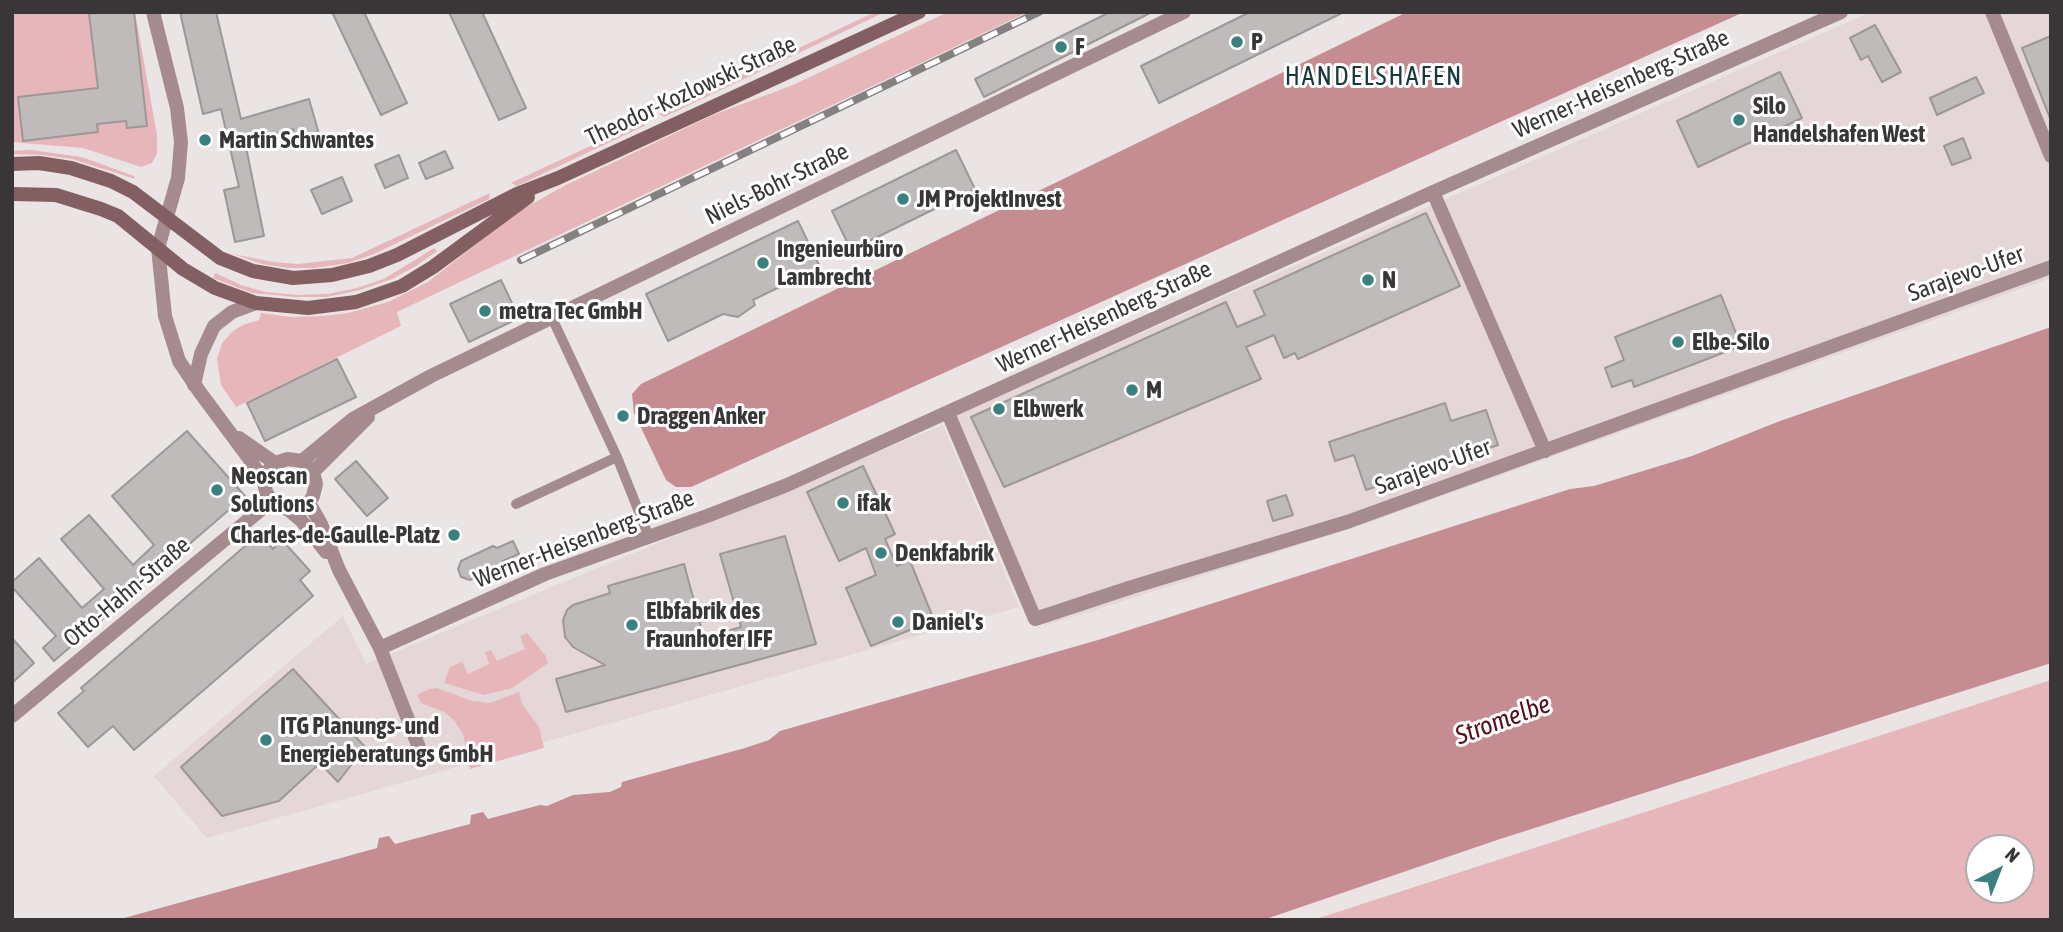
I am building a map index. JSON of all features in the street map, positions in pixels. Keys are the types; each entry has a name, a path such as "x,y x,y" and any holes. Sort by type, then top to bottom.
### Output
{"main road":[{"name":"Theodor-Kozlowski-Straße","path":"12,164 49,164 92,174 126,188 165,215 206,249 235,264 281,277 313,277 348,272 383,261 517,194 558,178 919,12"},
{"name":"Theodor-Kozlowski-Straße","path":"12,194 56,195 101,209 118,216 205,284 256,303 292,308 356,302 390,292 433,267 509,210 558,178"}],"street":[{"path":"153,12 178,112 181,142 178,178 165,215 158,248 161,292 169,333 179,361 194,385 264,482"},
{"name":"Niels-Bohr-Straße","path":"302,461 344,426 431,376 1184,12"},
{"name":"Werner-Heisenberg-Straße","path":"380,648 545,574 787,485 1433,192 1841,12"},
{"path":"1992,12 2051,156"},
{"path":"1433,192 1545,451"},
{"name":"Sarajevo-Ufer","path":"948,413 1035,619 1347,522 2051,267"},
{"path":"194,385 201,354 214,326 232,312 256,303"},
{"path":"552,318 617,457 649,537"},
{"name":"Niels-Bohr-Straße","path":"313,472 391,398"},
{"path":"230,433 275,463"},
{"path":"516,504 617,457"},
{"path":"288,459 302,461 313,472 316,488 309,503 289,510 279,508 270,502 265,492 267,472 275,463 288,459"},
{"name":"Otto-Hahn-Straße","path":"12,716 270,502"},
{"path":"309,503 321,524 339,570 380,648 420,750"},
{"path":"289,510 311,532 339,570"}],"shaded area":[{"path":"12,12 135,12 157,135 157,154 152,163 141,167 83,148 12,142"},
{"path":"875,12 885,12 664,117 659,114"},
{"path":"948,12 1028,12 397,312 401,326 236,407 221,385 217,359 222,343 233,331 259,320 261,313 291,317 323,316 348,313 388,302 428,282 516,213 564,186 713,115 793,85"},
{"path":"1871,12 2051,12 2051,278 1356,527 1044,626 955,415"},
{"path":"646,120 644,126 517,186 511,183"},
{"path":"31,150 82,157 134,176 135,179 72,159 12,154 12,151"},
{"path":"490,193 489,199 374,254 348,263 314,268 288,268 262,264 233,254 298,264 352,258"},
{"path":"434,248 437,251 392,279 327,297 252,293 213,278 215,273 265,292 328,294 384,279"},
{"path":"943,425 1019,607 207,838 154,776 343,616 366,664"},
{"path":"527,633 545,655 548,663 512,688 484,695 444,683 450,667 462,662 468,674 489,664 485,652 491,650 497,661 525,649 520,636"},
{"path":"2051,680 2049,920 1313,920"},
{"path":"437,688 472,701 490,703 519,692 522,704 539,727 544,748 470,769 463,734 454,720 444,712 421,703 417,695"}],"water":[{"path":"1407,12 1744,12 691,487 676,487 666,480 634,413 632,394 641,384"},
{"name":"Stromelbe","path":"2051,327 2051,663 1497,840 1263,920 117,920 377,848 379,838 389,836 395,844 470,824 471,815 483,812 488,819 540,805 547,806 573,795 610,792 621,787 622,782 745,748 769,740 780,731 1098,640 1570,489 1594,486 1692,456 1780,421"}],"building":[{"path":"134,12 147,126 127,128 126,121 97,124 98,132 23,141 18,97 98,88 89,14"},
{"path":"180,12 216,12 241,119 309,99 321,141 298,148 293,129 245,142 264,236 235,242 224,190 239,187 221,109 203,114"},
{"path":"332,12 364,12 407,103 381,115"},
{"path":"449,12 482,12 526,108 499,120"},
{"name":"F","path":"1110,12 1152,12 984,97 975,79"},
{"name":"P","path":"1250,12 1344,12 1159,103 1141,66"},
{"path":"1875,25 1901,72 1882,82 1868,56 1861,60 1850,38"},
{"path":"2051,36 2051,118 2050,118 2022,48"},
{"name":"Silo Handelshafen West","path":"1780,72 1802,118 1698,167 1677,121"},
{"path":"1976,77 1984,93 1937,115 1930,98"},
{"path":"1963,138 1971,158 1952,165 1944,146"},
{"path":"956,150 975,189 851,250 832,211"},
{"path":"445,151 453,168 426,179 419,163"},
{"path":"399,155 408,178 385,188 375,165"},
{"path":"342,177 352,201 322,214 311,190"},
{"path":"1426,213 1460,286 1298,359 1295,353 1284,358 1274,335 1246,347 1261,379 1004,487 971,417 1226,302 1237,327 1265,315 1254,291"},
{"path":"798,221 820,267 753,300 755,305 738,317 723,314 668,341 646,294"},
{"name":"metra Tec GmbH","path":"501,280 519,318 469,342 450,304"},
{"name":"Elbe-Silo","path":"1721,295 1741,346 1634,387 1632,380 1612,387 1605,368 1624,360 1615,337"},
{"path":"337,359 356,397 265,441 247,403"},
{"path":"1445,403 1451,421 1486,410 1498,445 1366,490 1354,455 1335,461 1329,442"},
{"path":"187,431 245,496 54,661 43,648 56,636 12,587 12,582 39,558 82,608 104,589 61,539 89,515 133,565 154,545 112,496"},
{"path":"356,461 388,498 367,516 335,479"},
{"name":"Denkfabrik","path":"863,466 895,534 885,539 897,566 910,561 934,620 871,646 846,588 876,575 866,548 839,561 807,492"},
{"path":"1286,495 1293,515 1273,521 1267,501"},
{"path":"259,534 273,549 282,540 310,571 300,580 313,596 134,750 113,726 88,747 58,713 84,691 81,688"},
{"name":"Elbfabrik des Fraunhofer IFF","path":"785,536 816,644 566,712 556,679 605,665 573,647 565,637 563,620 567,610 573,605 610,593 608,586 684,564 704,638 741,627 720,554"},
{"path":"513,541 519,554 503,561 502,566 470,580 461,577 458,569 461,561 493,546 497,548"},
{"path":"12,638 34,663 12,683"},
{"path":"293,669 365,747 338,782 320,763 279,801 222,816 181,767"}],"railway":[{"path":"521,260 1039,12"}],"place":[{"name":"P","path":"1237,42"},
{"name":"F","path":"1061,47"},
{"name":"Silo Handelshafen West","path":"1739,120"},
{"name":"Martin Schwantes","path":"205,140"},
{"name":"JM ProjektInvest","path":"903,199"},
{"name":"Ingenieurbüro Lambrecht","path":"763,263"},
{"name":"N","path":"1368,280"},
{"name":"metra Tec GmbH","path":"485,311"},
{"name":"Elbe-Silo","path":"1678,342"},
{"name":"M","path":"1132,390"},
{"name":"Elbwerk","path":"999,409"},
{"name":"Draggen Anker","path":"623,416"},
{"name":"Neoscan Solutions","path":"217,490"},
{"name":"ifak","path":"843,503"},
{"name":"Charles-de-Gaulle-Platz","path":"454,535"},
{"name":"Denkfabrik","path":"881,553"},
{"name":"Daniel's","path":"898,622"},
{"name":"Elbfabrik des Fraunhofer IFF","path":"632,625"},
{"name":"ITG Planungs- und Energieberatungs GmbH","path":"266,740"}],"district":[{"name":"HANDELSHAFEN","path":"1374,77"}]}
